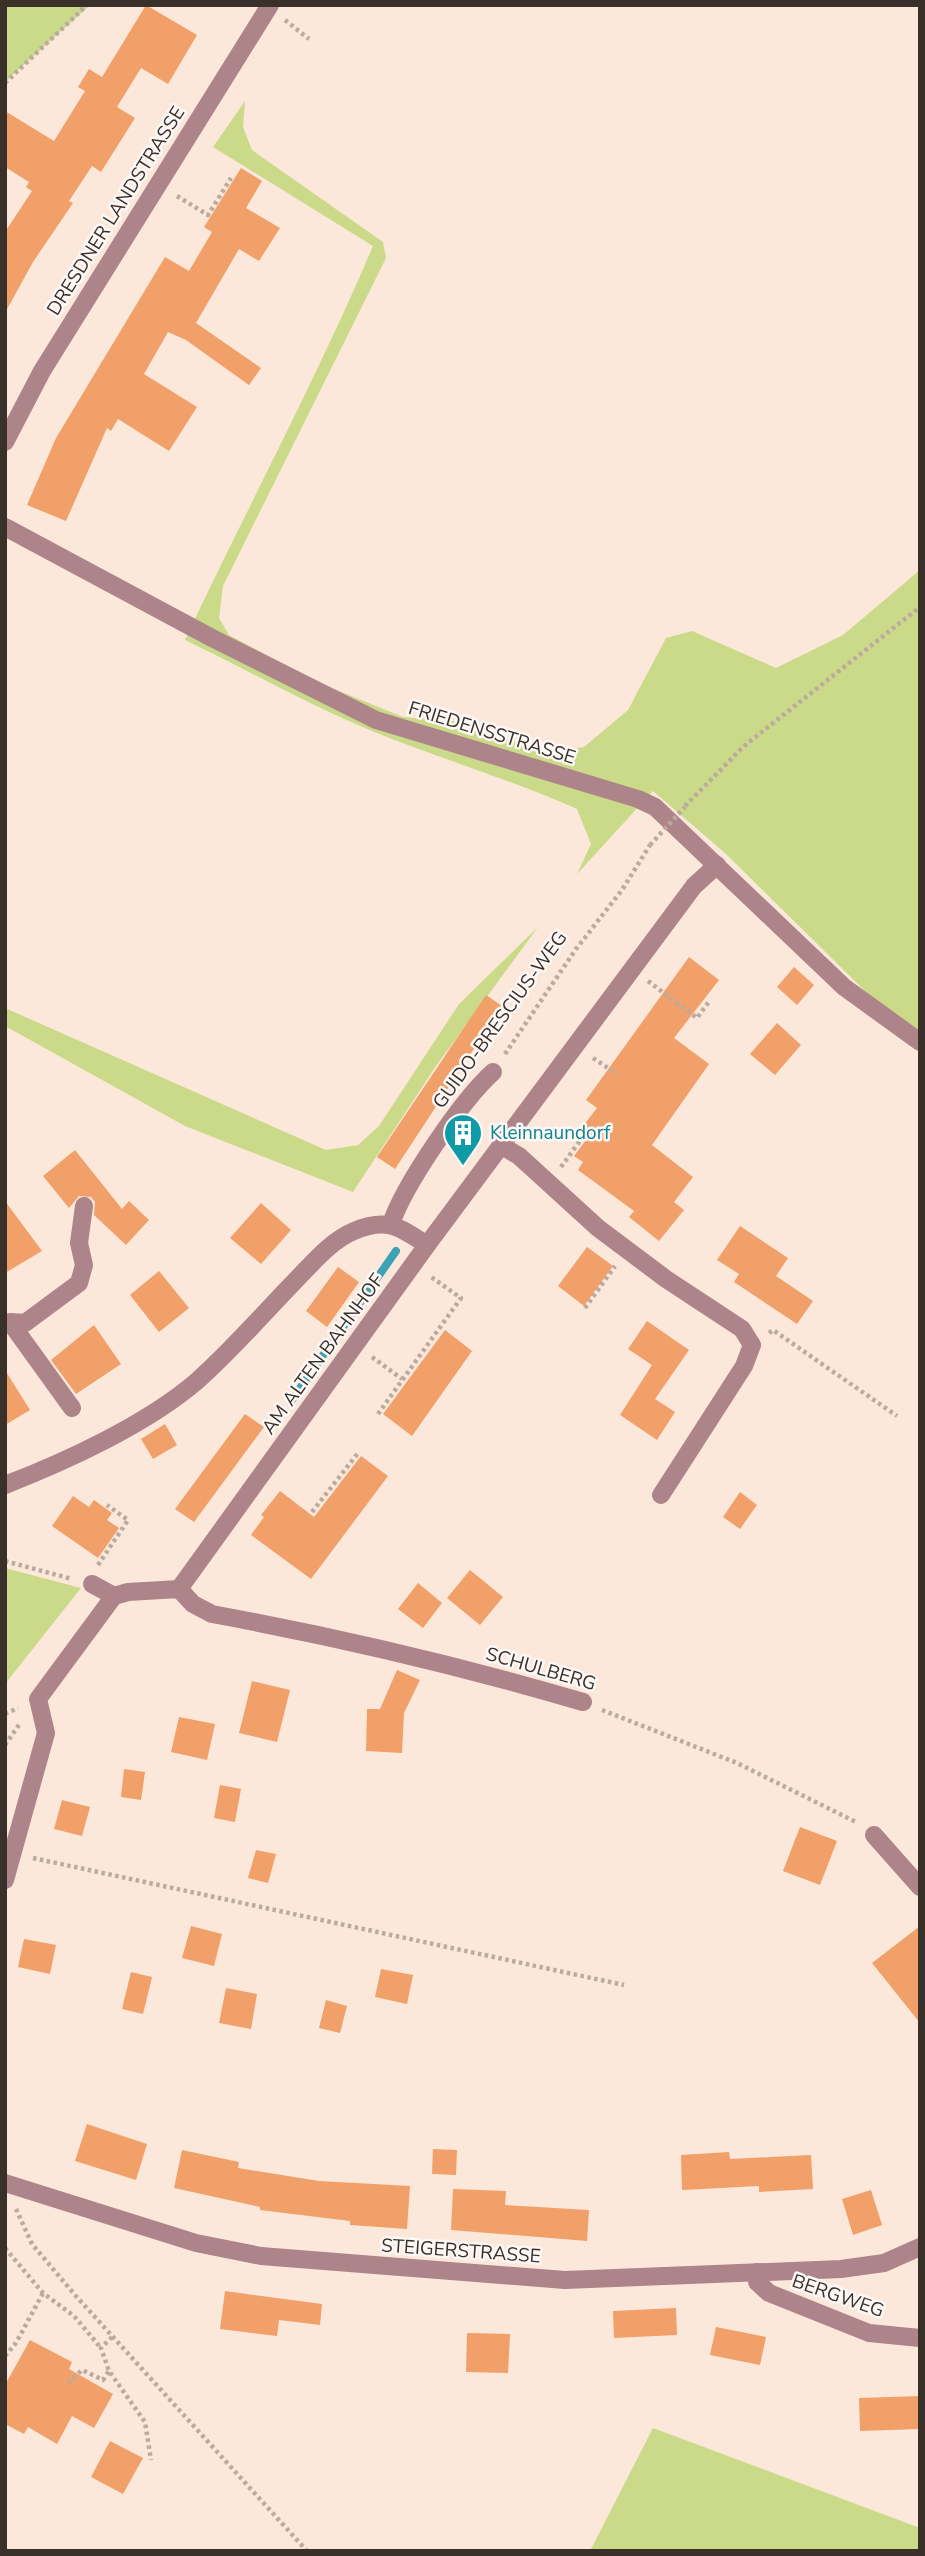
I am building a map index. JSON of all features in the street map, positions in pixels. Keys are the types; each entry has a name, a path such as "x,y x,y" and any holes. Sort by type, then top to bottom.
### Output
{"street":[{"name":"DRESDNER LANDSTRASSE","path":"5,442 48,360 270,5"},
{"name":"FRIEDENSSTRASSE","path":"5,527 212,638 376,720 638,799 655,807 844,987 920,1042"},
{"name":"AM ALTEN BAHNHOF","path":"179,1589 413,1265 694,886 717,864"},
{"name":"GUIDO-BRESCIUS-WEG","path":"391,1224 397,1207 441,1138 474,1089 493,1072"},
{"path":"502,1146 519,1156 598,1228 742,1329 752,1345 744,1366 661,1495"},
{"path":"8,1323 25,1323 79,1283 84,1265 79,1243 84,1206"},
{"path":"5,1485 62,1462 148,1414 195,1382 325,1250 352,1231 379,1223 391,1224 428,1245"},
{"path":"8,1323 72,1408"},
{"path":"92,1584 114,1596"},
{"path":"5,1880 46,1733 38,1699 114,1596 128,1592 179,1589"},
{"name":"SCHULBERG","path":"179,1589 193,1604 212,1614 497,1676 583,1702"},
{"path":"874,1835 920,1887"},
{"name":"STEIGERSTRASSE","path":"5,2183 196,2243 261,2256 565,2280 865,2266 897,2260 920,2247"},
{"name":"BERGWEG","path":"757,2272 757,2282 769,2293 869,2333 920,2338"}],"path":[{"path":"5,83 87,5"},
{"path":"287,22 309,39"},
{"path":"173,194 208,215 231,178"},
{"name":"GUIDO-BRESCIUS-WEG","path":"493,1072 576,949 622,890 650,845 744,746 920,607"},
{"path":"633,970 697,1018 710,1000"},
{"path":"592,1058 617,1074"},
{"path":"554,1177 590,1127"},
{"path":"585,1308 627,1250"},
{"path":"378,1413 461,1298 413,1265"},
{"path":"752,1345 774,1330 898,1416"},
{"path":"356,1345 402,1379"},
{"path":"312,1512 358,1452"},
{"path":"97,1566 128,1520 107,1505"},
{"path":"5,1561 92,1584"},
{"name":"SCHULBERG","path":"583,1702 737,1763 848,1816 874,1835"},
{"path":"12,1853 624,1985"},
{"path":"12,2201 32,2244 112,2337 307,2551"},
{"path":"5,2248 43,2293 74,2316 101,2348 109,2371 145,2422 151,2460"},
{"path":"5,2356 16,2343 43,2293"},
{"path":"101,2348 112,2337"},
{"path":"68,2383 82,2370 103,2380 109,2371"}],"green space":[{"path":"5,5 90,5 5,82"},
{"path":"245,101 243,127 252,150 383,242 386,258 223,586 219,618 229,635 322,684 403,717 475,723 518,743 551,752 584,747 628,710 666,638 692,631 776,668 843,635 920,570 920,1031 869,995 725,853 653,791 577,874 591,844 577,809 348,721 185,640 305,395 373,246 213,147"},
{"path":"538,927 436,1066 353,1192 185,1126 5,1026 5,1008 326,1150 358,1145 379,1126 459,1004"},
{"path":"5,1568 81,1588 5,1684"},
{"path":"653,2428 920,2528 920,2551 590,2551"}],"building":[{"path":"146,5 197,35 168,84 141,68 117,107 135,118 101,172 92,166 69,201 73,203 33,262 5,313 5,232 32,191 26,187 29,182 5,167 5,111 54,141 85,91 78,87 89,69 102,77"},
{"path":"241,168 262,181 246,208 280,228 259,261 239,249 196,323 261,368 249,385 186,340 168,332 144,374 197,407 169,451 118,419 111,431 107,428 66,521 27,505 56,438 165,257 189,271 212,232 204,227"},
{"path":"689,957 719,980 674,1038 709,1064 652,1145 693,1177 674,1202 684,1210 659,1241 629,1217 634,1211 578,1170 583,1162 574,1156 592,1132 583,1126 597,1108 586,1100"},
{"path":"794,967 814,985 797,1005 777,987"},
{"path":"486,995 502,1006 395,1169 377,1157"},
{"path":"777,1023 801,1045 775,1075 750,1054"},
{"path":"75,1150 122,1209 129,1201 149,1220 126,1245 94,1215 95,1202 91,1197 79,1196 69,1208 43,1176"},
{"path":"5,1201 42,1251 5,1273"},
{"path":"261,1203 291,1230 261,1264 230,1238"},
{"path":"740,1226 788,1258 776,1276 813,1301 797,1324 734,1282 739,1274 717,1260"},
{"path":"587,1247 613,1266 584,1306 558,1286"},
{"path":"338,1267 359,1282 327,1327 306,1311"},
{"path":"159,1271 189,1308 159,1332 130,1295"},
{"path":"647,1321 689,1350 655,1399 675,1412 657,1440 620,1415 652,1365 628,1349"},
{"path":"94,1325 121,1364 76,1394 51,1360"},
{"path":"445,1330 472,1351 412,1436 383,1414"},
{"path":"5,1370 30,1410 5,1425"},
{"path":"245,1414 264,1427 194,1522 175,1509"},
{"path":"165,1424 177,1445 153,1459 141,1439"},
{"path":"361,1456 388,1476 311,1579 251,1535 264,1517 261,1515 280,1491 314,1517"},
{"path":"740,1492 757,1505 740,1529 723,1517"},
{"path":"73,1496 89,1507 94,1500 112,1513 107,1520 119,1528 98,1558 52,1526"},
{"path":"470,1570 503,1597 480,1625 447,1598"},
{"path":"418,1583 442,1603 423,1628 398,1609"},
{"path":"397,1670 420,1680 404,1713 402,1753 366,1751 367,1709 380,1709"},
{"path":"252,1681 290,1690 277,1742 239,1733"},
{"path":"179,1717 215,1724 207,1760 171,1752"},
{"path":"124,1769 145,1772 141,1800 121,1797"},
{"path":"220,1785 241,1789 235,1822 214,1818"},
{"path":"62,1800 90,1807 82,1836 54,1829"},
{"path":"800,1827 837,1841 820,1885 783,1871"},
{"path":"256,1850 276,1854 268,1883 248,1878"},
{"path":"191,1926 222,1934 214,1966 182,1958"},
{"path":"920,1926 920,2023 872,1963"},
{"path":"24,1939 56,1945 50,1974 18,1967"},
{"path":"381,1969 413,1975 407,2004 375,1997"},
{"path":"131,1972 152,1977 143,2014 122,2009"},
{"path":"226,1988 257,1994 251,2029 219,2023"},
{"path":"326,2000 347,2006 340,2033 319,2028"},
{"path":"87,2124 147,2144 136,2180 75,2161"},
{"path":"433,2149 457,2150 456,2175 432,2174"},
{"path":"182,2150 239,2162 238,2168 319,2181 410,2186 407,2229 350,2225 350,2221 260,2210 260,2207 174,2188"},
{"path":"729,2152 730,2159 811,2155 813,2189 759,2192 759,2186 682,2190 681,2155"},
{"path":"453,2189 506,2191 505,2205 589,2210 587,2241 451,2230"},
{"path":"871,2190 882,2225 853,2235 842,2199"},
{"path":"225,2291 322,2304 320,2325 279,2320 277,2336 220,2329"},
{"path":"676,2308 677,2335 614,2338 613,2311"},
{"path":"716,2327 766,2337 760,2365 710,2355"},
{"path":"467,2333 510,2334 508,2373 466,2372"},
{"path":"30,2340 72,2362 69,2369 113,2394 94,2428 72,2416 57,2444 28,2427 24,2434 5,2424 5,2385"},
{"path":"920,2396 920,2429 860,2431 859,2398"},
{"path":"110,2441 143,2458 123,2494 91,2477"}],"waterway":[{"path":"291,1401 396,1251"}],"place":[{"name":"Kleinnaundorf","path":"463,1167"}]}
